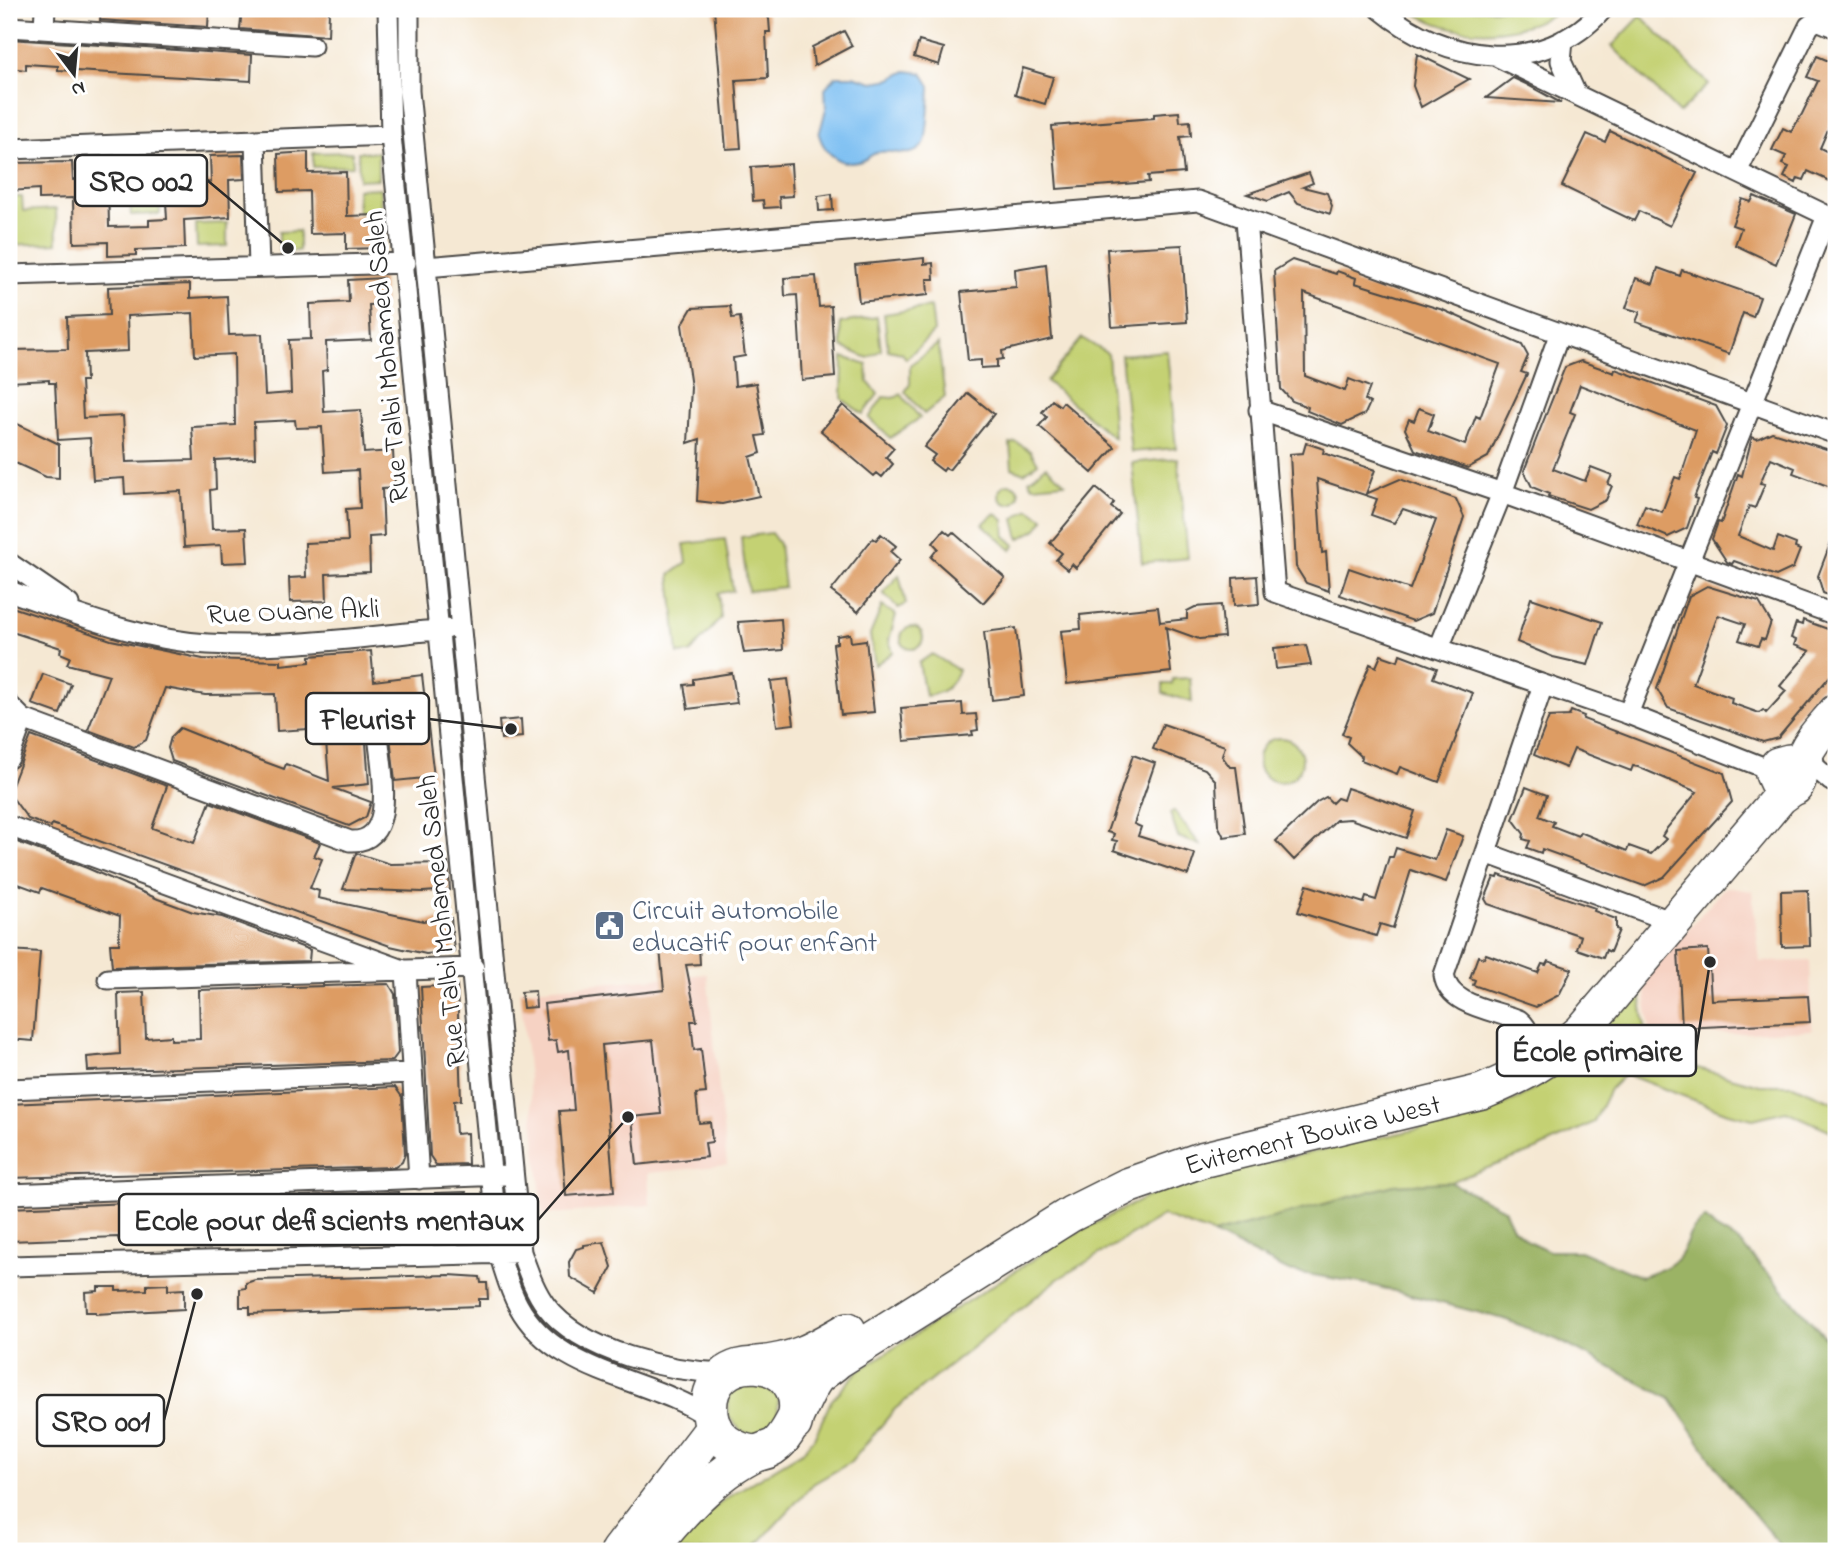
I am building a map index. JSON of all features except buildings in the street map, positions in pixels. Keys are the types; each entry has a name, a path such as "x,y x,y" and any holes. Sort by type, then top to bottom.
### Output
{"highway":[{"path":"1792,775 1836,712"},
{"name":"Evitement Bouira West","path":"742,1369 786,1362 806,1355 1066,1198 1108,1175 1170,1149 1447,1084 1503,1067 1524,1057 1553,1038 1570,1022 1792,775"},
{"name":"Evitement Bouira West","path":"782,1436 817,1377 837,1362 1072,1214 1127,1186 1201,1160 1482,1092 1521,1076 1553,1058 1582,1031 1780,797 1792,775"},
{"path":"742,1369 774,1369 788,1381 796,1397 782,1436 760,1451 738,1449 719,1436 712,1422 712,1393 742,1369"},
{"path":"619,1551 712,1422"},
{"path":"649,1551 674,1521 720,1478 751,1454 782,1436"}],"street":[{"path":"44,29 45,9"},
{"name":"Rue Talbi Mohamed Saleh","path":"388,9 391,135 406,263 437,630 474,968 499,1254 517,1304 546,1341 605,1373 642,1384 712,1422"},
{"name":"Rue Talbi Mohamed Saleh","path":"409,9 409,91 460,628 488,886 521,1252 537,1293 567,1326 616,1351 672,1369 742,1369"},
{"path":"1380,9 1426,40 1465,53 1498,57 1538,52 1563,40 1603,9"},
{"path":"1737,172 1809,26 1818,20 1836,28"},
{"path":"9,27 312,46"},
{"path":"1563,40 1561,61 1576,94"},
{"path":"1498,57 1832,218 1752,405 1628,715"},
{"path":"9,149 391,135"},
{"path":"255,140 259,267"},
{"path":"426,267 1198,201 1836,435"},
{"path":"1246,219 1275,592 1792,775"},
{"path":"9,275 406,263"},
{"path":"1439,648 1502,493 1559,335"},
{"path":"1259,410 1502,493 1836,615"},
{"path":"9,563 90,619"},
{"name":"Rue Ouane Akli","path":"9,590 90,619 156,637 207,644 313,642 460,628"},
{"path":"1524,1057 1530,1035 1527,1026 1519,1020 1454,997 1446,988 1444,975 1543,685"},
{"path":"9,705 23,719 350,841 360,842 370,838 380,827 383,813 378,733"},
{"path":"9,758 23,719"},
{"path":"9,827 406,971"},
{"path":"1486,853 1662,918"},
{"path":"108,979 474,968"},
{"path":"406,971 419,1179"},
{"path":"9,1089 412,1073"},
{"path":"9,1194 514,1174"},
{"path":"9,1266 521,1252"}],"shaded area":[{"path":"1725,887 1752,891 1760,962 1810,961 1812,1030 1699,1035 1650,1031 1643,981"},
{"path":"707,974 727,1165 648,1173 650,1205 543,1215 520,990"}],"green space":[{"path":"1408,9 1563,9 1525,26 1485,31 1446,26"},
{"path":"1641,16 1709,84 1679,113 1612,46"},
{"path":"352,152 353,166 313,167 313,153"},
{"path":"358,152 378,152 378,179 359,180"},
{"path":"164,161 165,181 159,183 160,214 131,215 129,175 145,174 144,162"},
{"path":"380,188 381,212 358,212 357,189"},
{"path":"13,197 22,197 23,211 56,209 57,243 9,245 9,232 14,232"},
{"path":"227,223 227,246 197,247 196,224"},
{"path":"299,231 299,251 279,251 279,232"},
{"path":"931,307 934,332 906,359 902,353 888,350 884,314"},
{"path":"877,317 881,350 868,358 842,347 840,323"},
{"path":"1082,338 1108,354 1114,438 1046,381"},
{"path":"938,344 945,397 924,414 905,392 910,384 910,365"},
{"path":"1167,351 1176,448 1131,452 1121,355"},
{"path":"843,357 867,365 868,382 878,394 863,414 842,399"},
{"path":"901,394 920,418 890,438 869,418 883,397 893,398"},
{"path":"1016,442 1030,451 1038,463 1024,473 1012,468 1010,444"},
{"path":"1178,458 1188,558 1142,563 1132,463"},
{"path":"1046,466 1065,483 1033,486 1029,480"},
{"path":"1005,484 1013,484 1019,494 1013,504 1005,504 999,498 999,490"},
{"path":"1029,509 1044,519 1037,529 1019,539 1014,519"},
{"path":"995,513 1004,520 1005,536 1015,545 1011,550 983,524"},
{"path":"771,533 779,544 784,587 748,591 741,537"},
{"path":"725,539 733,591 718,593 721,618 690,653 678,654 670,575 687,562 684,544"},
{"path":"899,575 906,604 898,608 883,593"},
{"path":"882,606 896,615 889,640 893,652 875,665 870,635"},
{"path":"912,627 920,630 923,638 920,646 912,649 904,646 901,638 904,630"},
{"path":"932,654 958,670 946,689 925,696 919,663"},
{"path":"1190,678 1192,702 1163,693 1163,684 1172,684 1173,679"},
{"path":"1280,738 1289,739 1296,744 1301,751 1301,769 1296,776 1289,781 1280,782 1271,781 1264,776 1259,769 1258,760 1259,751 1264,744 1271,739"},
{"path":"1174,811 1200,845 1178,837 1170,813"},
{"path":"1639,987 1649,1055 1760,1085 1793,1085 1836,1103 1836,1133 1786,1111 1753,1119 1728,1113 1625,1074 1610,1089 1594,1122 1536,1150 1450,1182 1394,1185 1213,1234 1163,1216 1058,1279 895,1409 851,1462 813,1484 751,1551 669,1551 698,1520 731,1495 802,1452 814,1438 831,1401 858,1371 1070,1236 1157,1192 1235,1169 1442,1124 1486,1112 1519,1098 1552,1077 1578,1055"},
{"path":"1450,1182 1504,1209 1513,1228 1528,1241 1549,1251 1580,1251 1641,1277 1662,1269 1677,1259 1691,1233 1705,1218 1715,1228 1739,1242 1836,1349 1836,1551 1785,1551 1726,1481 1671,1399 1558,1340 1504,1319 1367,1284 1289,1271 1213,1234 1394,1185"},
{"path":"749,1377 779,1390 777,1425 761,1434 742,1432 727,1415 730,1391"}],"water":[{"path":"906,71 922,73 930,86 924,144 914,152 879,152 864,160 849,163 831,154 819,135 826,109 825,88 836,76 853,76 873,82 891,79"}],"place":[{"name":"SRO 002","path":"288,248"},
{"name":"Fleurist","path":"511,729"},
{"name":"Circuit automobile educatif pour enfant","path":"609,925"},
{"name":"École primaire","path":"1710,962"},
{"name":"Ecole pour defiscients mentaux","path":"628,1117"},
{"name":"SRO 001","path":"197,1294"}]}
